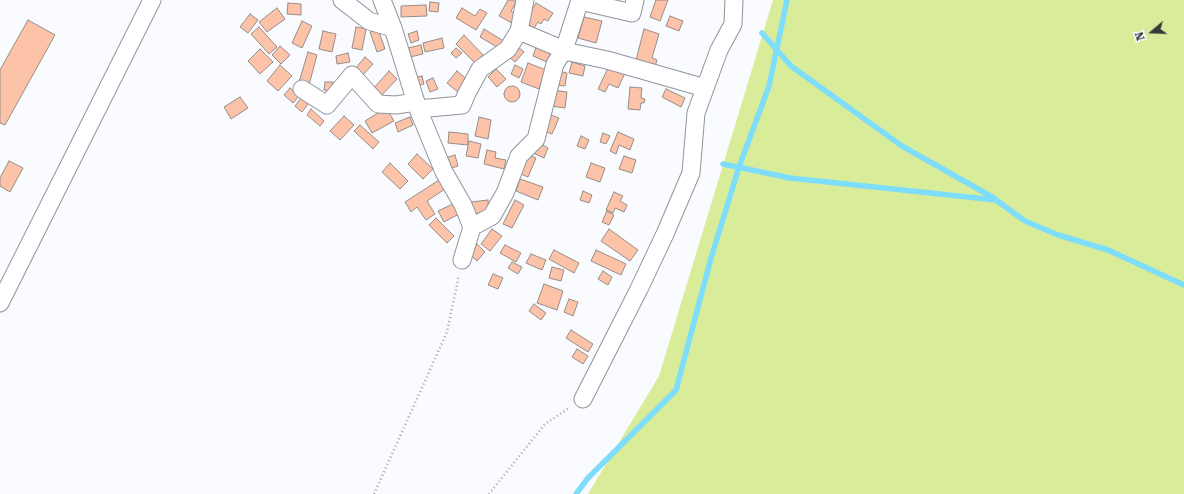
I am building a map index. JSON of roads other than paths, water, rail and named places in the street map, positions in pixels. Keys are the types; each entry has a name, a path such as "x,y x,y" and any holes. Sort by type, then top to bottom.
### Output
{"street":[{"path":"0,303 152,0"},
{"path":"342,0 369,21 393,28"},
{"path":"382,0 393,28 417,105 444,172 463,205 472,227 462,260"},
{"path":"302,89 327,105 352,75 378,104 462,105 480,69 508,49 519,31 525,0"},
{"path":"472,227 492,216 505,193 519,156 536,139 555,64 564,50 580,0 632,13 635,0"},
{"path":"583,399 639,289 692,173 696,113 719,50 733,24 734,0"},
{"path":"519,31 564,50 607,60 705,88"}],"waterway":[{"path":"576,494 588,478 676,390 711,258 739,167 769,86 787,0"},
{"path":"762,33 791,66 902,146 994,198"},
{"path":"723,164 790,178 996,200 1025,221 1058,235 1108,250 1184,285"}]}
